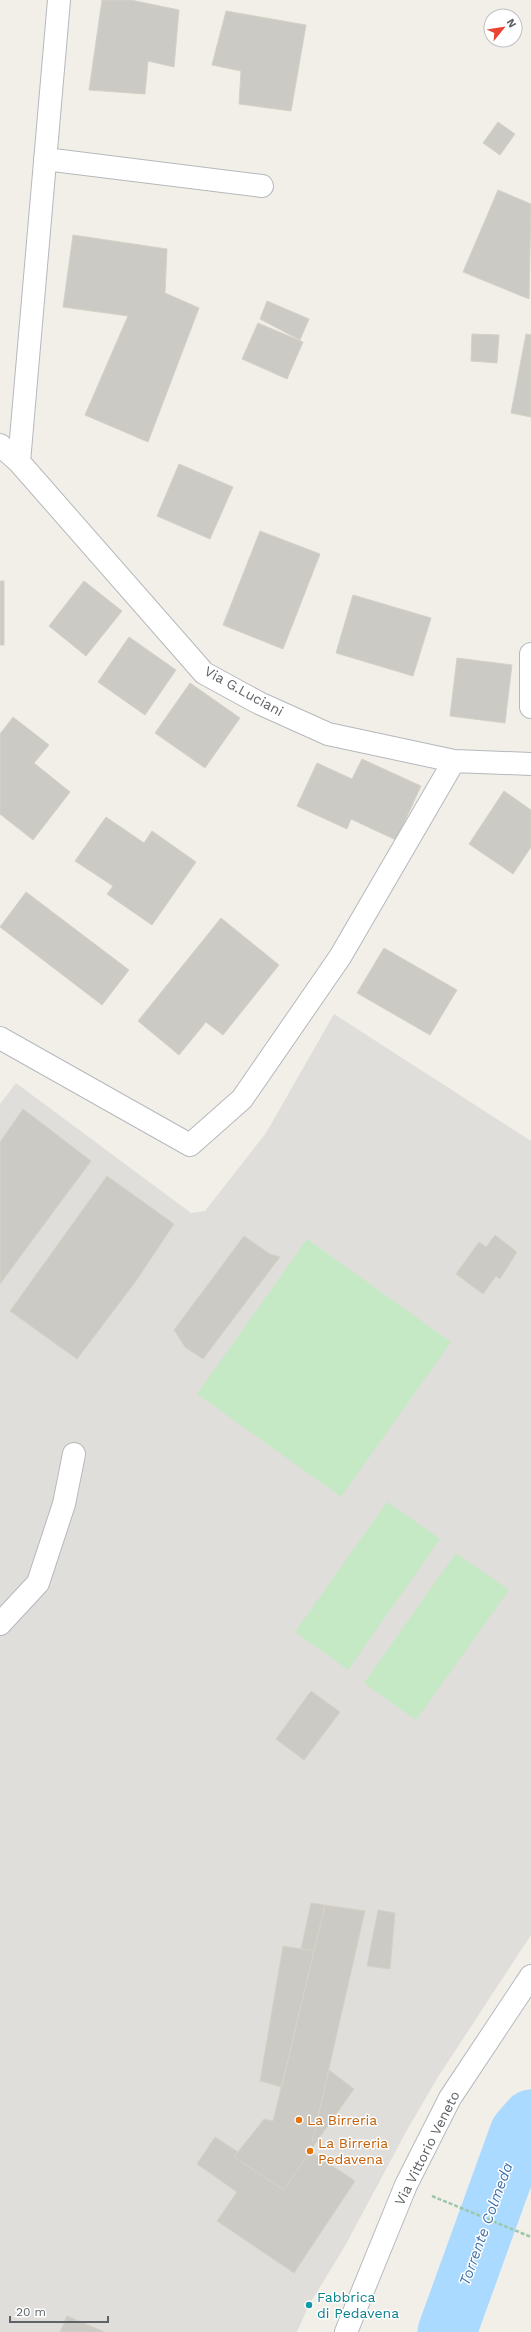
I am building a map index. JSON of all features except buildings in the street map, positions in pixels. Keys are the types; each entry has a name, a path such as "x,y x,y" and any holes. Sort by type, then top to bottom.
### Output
{"street":[{"path":"18,462 59,0"},
{"path":"45,159 262,186"},
{"name":"Via G.Luciani","path":"0,445 18,462 204,673 259,703 328,734 454,761 531,764"},
{"path":"531,654 531,707"},
{"path":"0,1038 190,1145 242,1099 340,958 454,761"},
{"path":"0,1624 38,1583 64,1504 74,1454"},
{"name":"Via Vittorio Veneto","path":"346,2332 406,2185 450,2098 531,1976"}],"path":[{"path":"406,2185 531,2237"}],"shaded area":[{"path":"334,1014 531,1141 531,1935 438,2077 407,2130 345,2246 309,2305 297,2332 0,2332 0,1104 16,1083 191,1213 205,1211 266,1133"}],"green space":[{"path":"307,1239 451,1342 341,1497 197,1394"},
{"path":"387,1502 440,1539 348,1670 295,1632"},
{"path":"456,1553 509,1590 416,1720 364,1683"}],"waterway":[{"name":"Torrente Colmeda","path":"447,2332 519,2133 531,2119"}],"place":[{"name":"La Birreria","path":"299,2120"},
{"name":"La Birreria Pedavena","path":"310,2151"},
{"name":"Fabbrica di Pedavena","path":"309,2305"}]}
